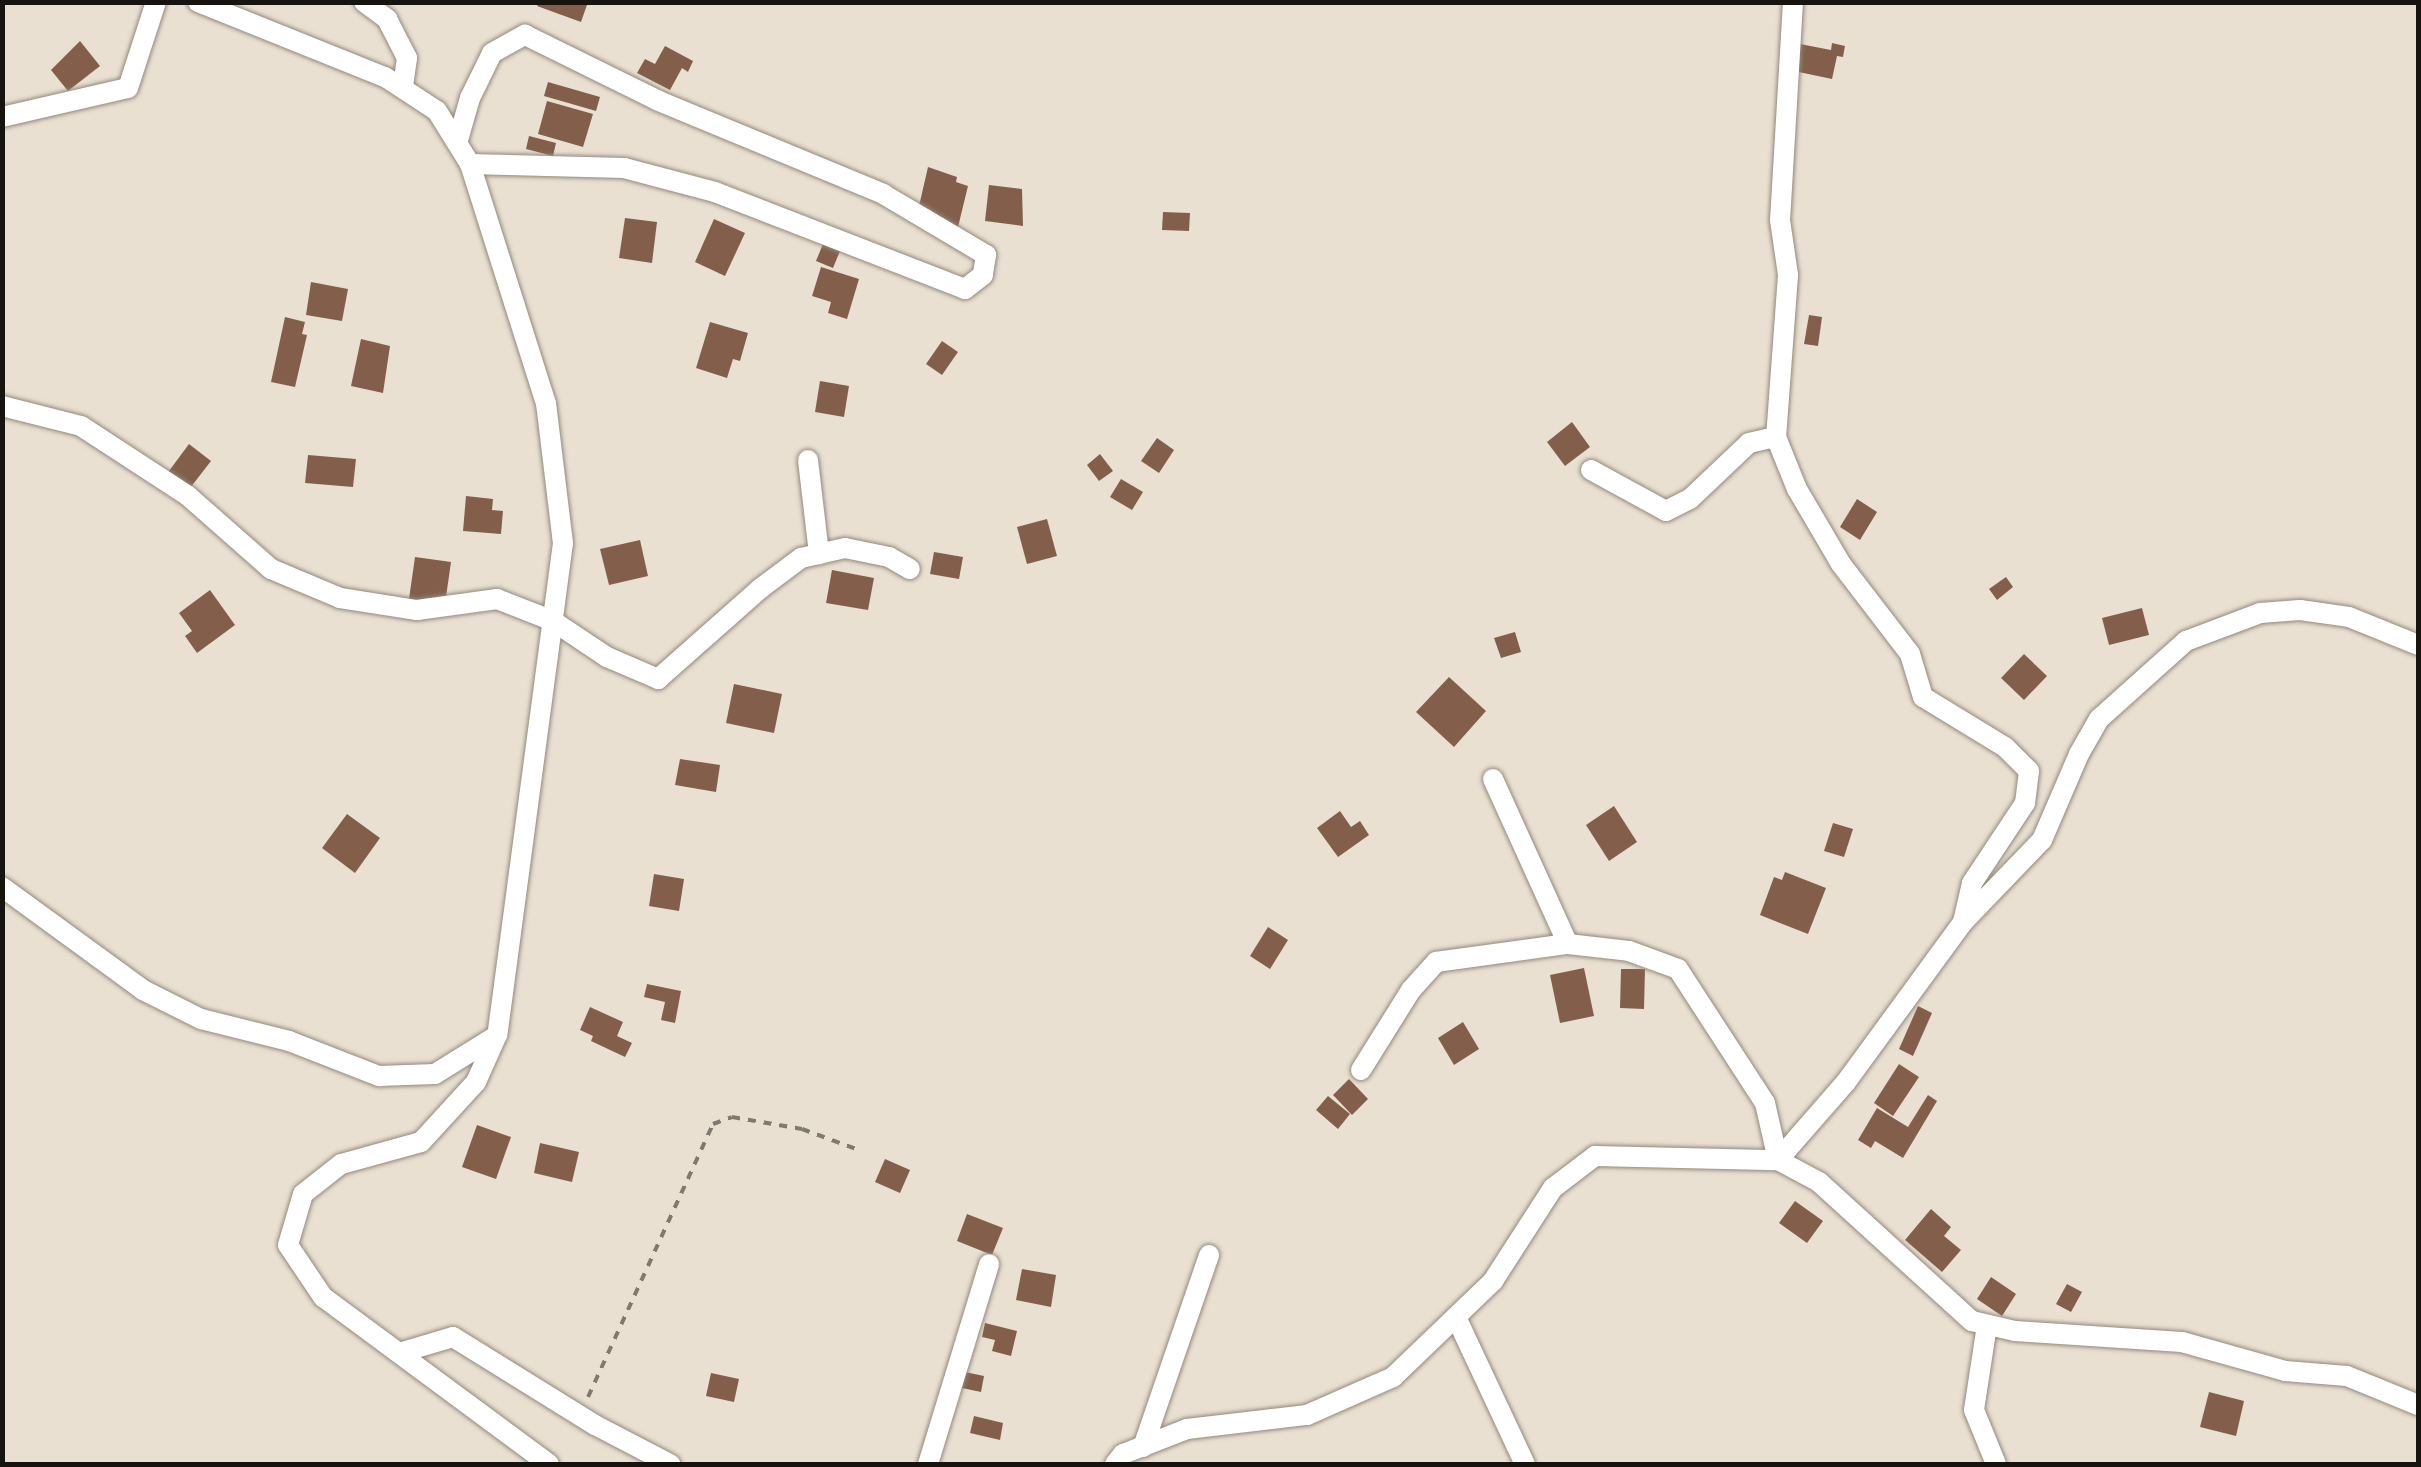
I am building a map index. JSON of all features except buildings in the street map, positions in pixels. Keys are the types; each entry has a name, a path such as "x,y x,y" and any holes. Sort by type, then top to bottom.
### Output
{"street":[{"path":"2,117 128,88 156,2"},
{"path":"364,2 387,19 407,58 403,87"},
{"path":"1792,2 1780,220 1788,275 1776,436 1797,490 1840,564 1910,654 1923,696 2005,747 2028,771 2025,802 1972,883 1963,922"},
{"path":"201,3 403,87 436,111 470,164 546,402 562,543 497,1034 476,1082 421,1142 341,1164 304,1194 288,1245 323,1297 549,1464"},
{"path":"458,140 470,98 492,53 525,36 659,101 882,194 986,255 983,275 965,290 715,192 624,168 470,164"},
{"path":"2,406 81,426 188,495 271,569 340,598 417,610 497,599 553,621 608,657 658,679 760,588 801,558 845,548 889,557 910,569"},
{"path":"1590,470 1666,512 1690,499 1749,443 1776,436"},
{"path":"808,460 819,554"},
{"path":"1778,1160 1846,1082 1963,922 2042,840 2079,754 2100,718 2186,641 2260,613 2300,610 2348,618 2418,645"},
{"path":"1493,778 1568,944"},
{"path":"2,888 143,990 201,1020 289,1041 379,1076 434,1074 497,1034"},
{"path":"1361,1070 1411,990 1436,962 1568,944 1629,951 1678,968 1765,1103 1778,1160"},
{"path":"1115,1464 1123,1454 1187,1430 1307,1415 1393,1376 1494,1281 1553,1188 1595,1156 1778,1160 1818,1182 1972,1322 2015,1331 2182,1342 2285,1371 2346,1376 2418,1405"},
{"path":"1142,1447 1209,1255"},
{"path":"928,1464 989,1264"},
{"path":"1456,1317 1525,1464"},
{"path":"1986,1325 1974,1410 1996,1464"},
{"path":"399,1354 453,1338 666,1463"}],"path":[{"path":"580,1415 712,1124 732,1117 802,1129 859,1150"}]}
